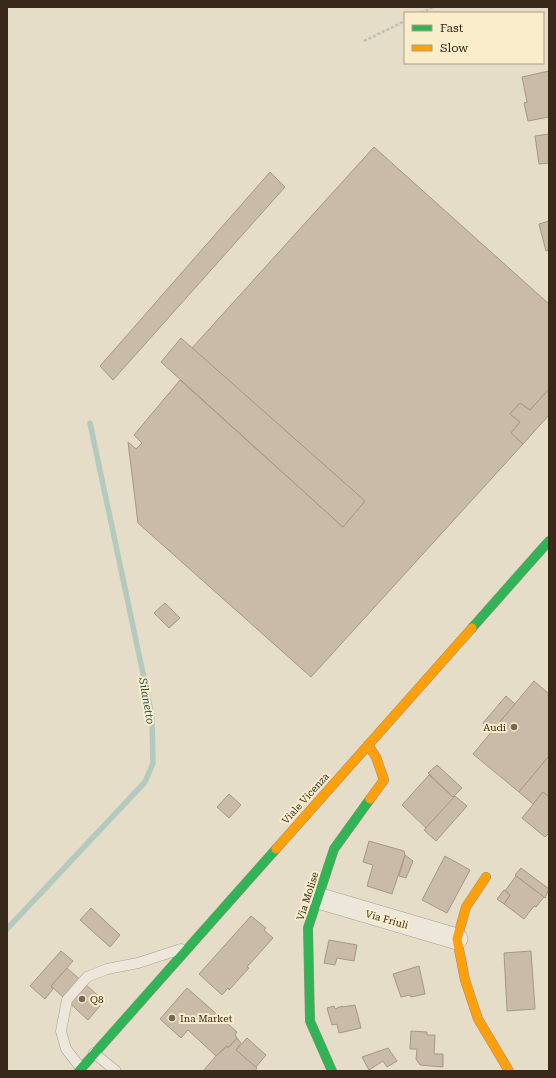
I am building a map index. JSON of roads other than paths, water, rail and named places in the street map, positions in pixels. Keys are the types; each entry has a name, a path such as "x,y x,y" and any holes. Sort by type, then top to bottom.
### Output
{"main road":[{"name":"Viale Vicenza","path":"80,1070 187,947 549,541"},
{"name":"Via Molise","path":"332,1071 310,1021 308,928 334,848 384,780 376,757 368,745"},
{"path":"486,877 466,907 457,940 465,980 478,1019 509,1071"}],"street":[{"name":"Via Friuli","path":"318,898 457,940"}],"lane":[{"path":"80,1070 66,1049 61,1031 67,1000 87,977 107,969 138,963 187,947"},
{"path":"94,1053 116,1071"}],"waterway":[{"name":"Silanetto","path":"7,929 145,782 153,763 152,716 90,423"}],"place":[{"name":"Audi","path":"514,727"},
{"name":"Q8","path":"82,999"},
{"name":"Ina Market","path":"172,1018"}]}
